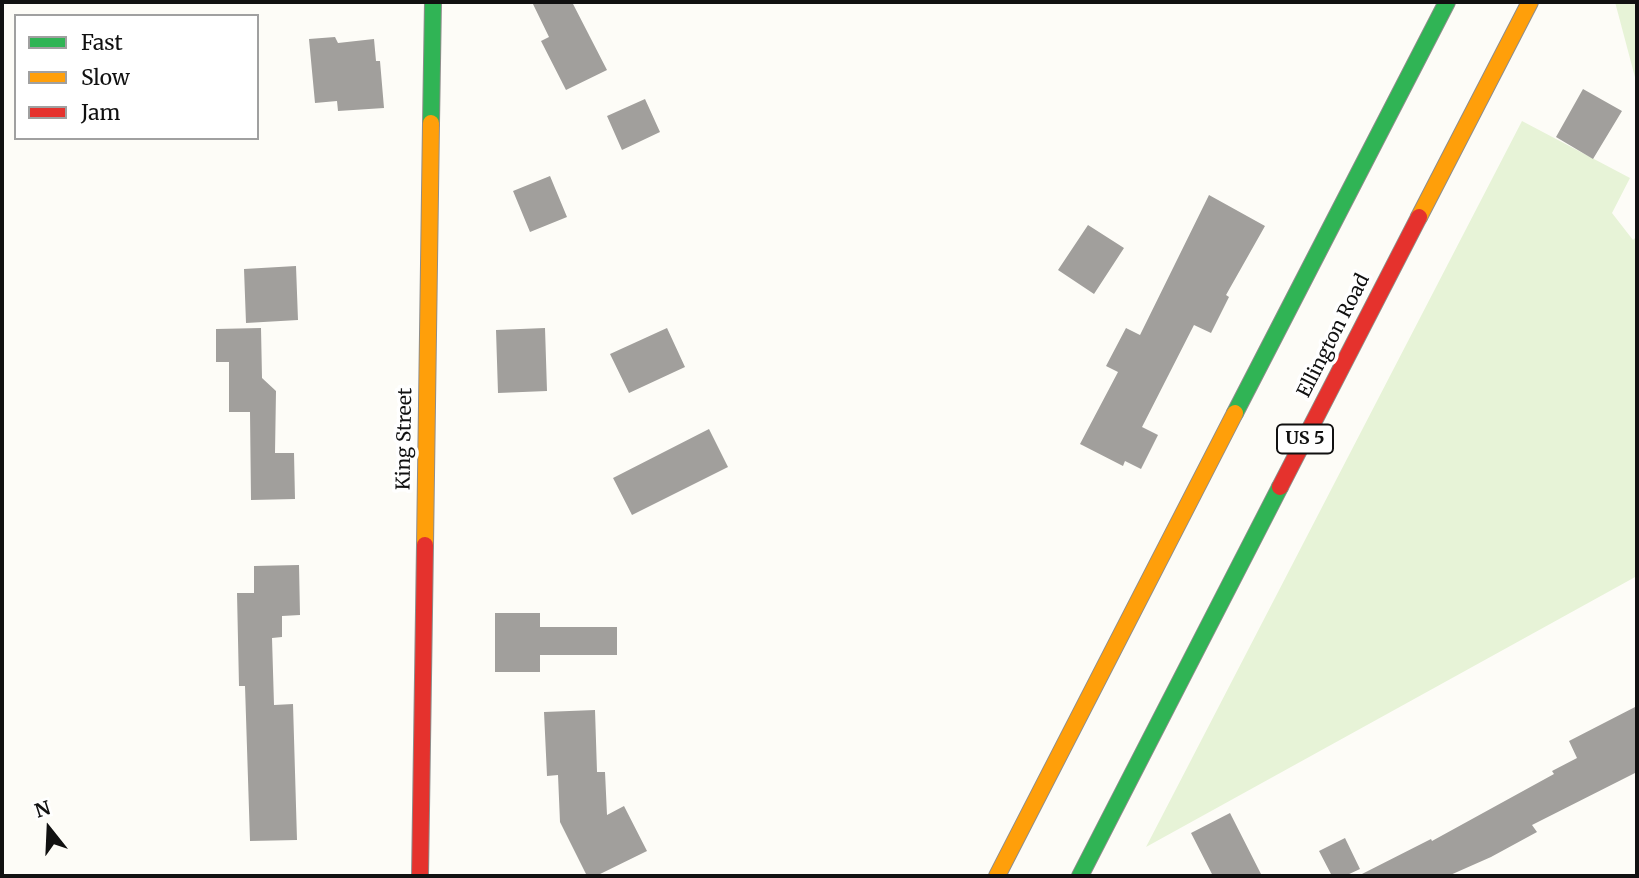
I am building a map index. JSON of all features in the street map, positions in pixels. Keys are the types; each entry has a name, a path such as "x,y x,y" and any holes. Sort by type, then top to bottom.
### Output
{"main road":[{"name":"King Street","path":"419,876 433,2"},
{"path":"997,876 1447,2"},
{"name":"Ellington Road","path":"1080,876 1530,2"}],"green space":[{"path":"1615,2 1637,2 1637,81 1636,81"},
{"path":"1522,121 1630,178 1612,213 1633,240 1637,236 1637,576 1146,847"}],"building":[{"path":"532,2 572,2 607,70 566,90 541,41 549,37"},
{"path":"335,37 338,43 374,39 376,61 380,61 384,108 338,111 337,101 315,103 309,39"},
{"path":"1583,89 1622,111 1593,159 1556,137"},
{"path":"645,99 660,132 622,150 607,116"},
{"path":"550,176 567,217 530,232 513,191"},
{"path":"1209,195 1265,226 1226,295 1229,297 1211,333 1194,325 1142,427 1158,435 1141,469 1125,461 1123,466 1080,444 1118,372 1106,366 1126,328 1140,335"},
{"path":"1088,225 1124,248 1094,294 1058,270"},
{"path":"296,266 298,320 246,323 244,269"},
{"path":"261,328 262,378 276,391 275,453 294,453 295,499 251,500 250,412 229,412 229,362 216,362 216,329"},
{"path":"545,328 547,391 498,393 496,330"},
{"path":"667,328 685,367 629,393 610,354"},
{"path":"709,429 728,467 632,515 613,478"},
{"path":"299,565 300,615 282,616 282,637 272,638 274,705 293,704 297,840 250,841 245,686 239,686 237,593 254,593 254,566"},
{"path":"495,613 540,613 540,627 617,627 617,655 540,655 540,672 495,672"},
{"path":"1637,706 1637,772 1532,825 1537,832 1448,876 1358,876 1431,839 1432,841 1554,774 1552,771 1577,758 1569,741"},
{"path":"595,710 597,772 605,772 607,815 624,806 647,851 596,876 587,876 560,822 558,775 547,776 544,712"},
{"path":"1230,813 1262,876 1213,876 1191,833"},
{"path":"1345,838 1360,869 1345,876 1332,876 1319,851"}],"traffic: fast":[{"path":"431,123 433,2"},
{"path":"1235,413 1447,2"},
{"path":"1080,876 1280,487"}],"traffic: slow":[{"path":"1419,217 1530,2"},
{"path":"425,545 431,123"},
{"path":"997,876 1235,413"}],"traffic: jam":[{"path":"1280,487 1419,217"},
{"path":"420,876 425,545"}]}
